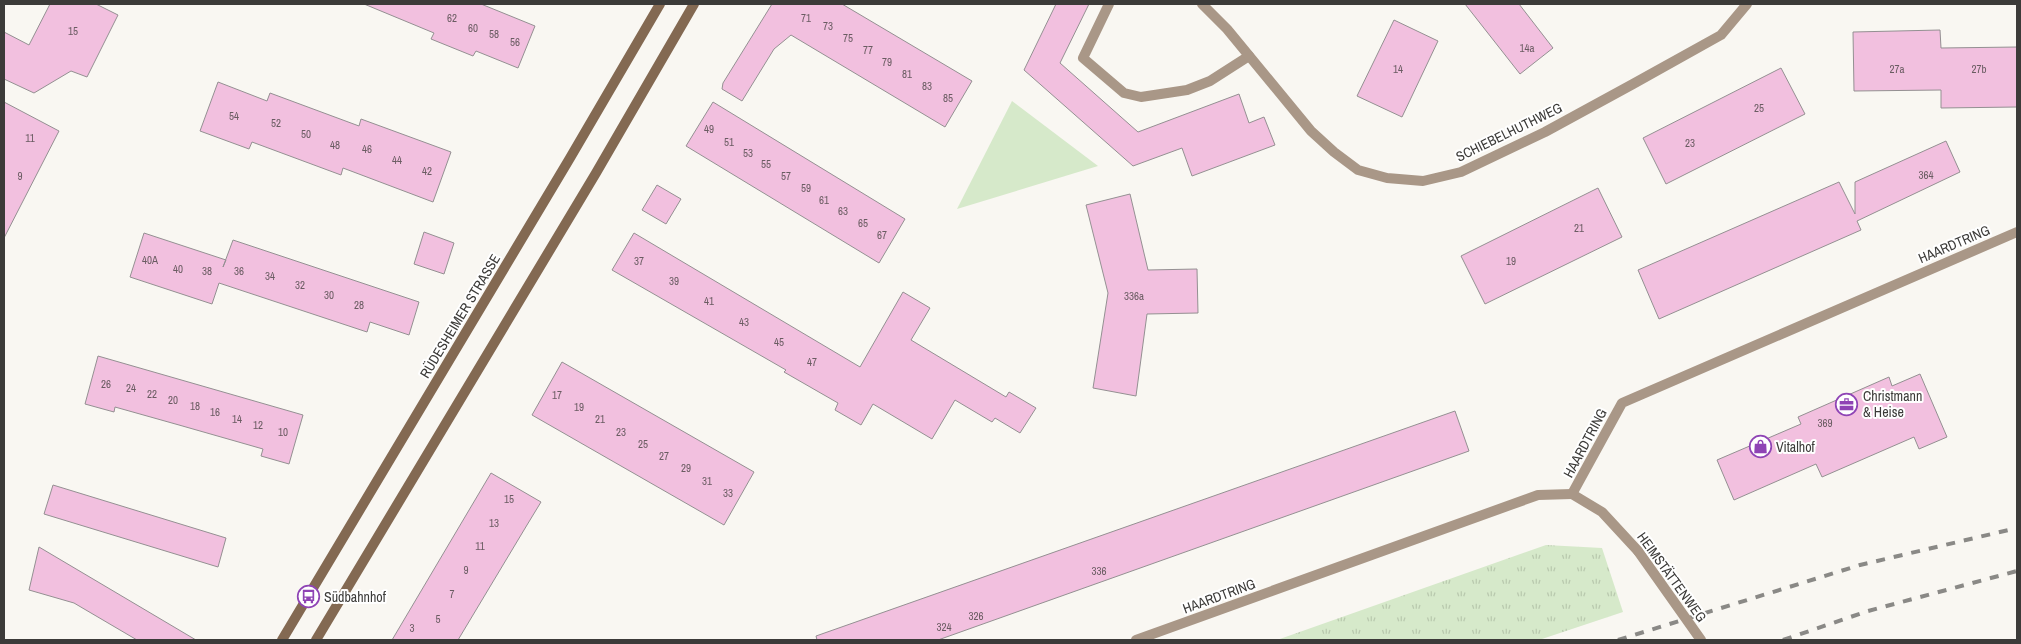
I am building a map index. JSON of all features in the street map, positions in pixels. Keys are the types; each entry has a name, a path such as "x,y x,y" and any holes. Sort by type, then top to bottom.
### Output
{"main road":[{"name":"RÜDESHEIMER STRASSE","path":"282,640 660,4"},
{"path":"316,640 596,173 694,4"}],"street":[{"path":"1109,4 1083,58 1124,93 1141,97 1187,90 1210,81 1249,56"},
{"name":"SCHIEBELHUTHWEG","path":"1202,4 1227,29 1311,131 1358,170 1387,178 1423,181 1461,172 1546,132 1721,35 1747,4"},
{"name":"HAARDTRING","path":"1136,640 1538,495 1572,494 1622,402 2017,232"},
{"name":"HEIMSTÄTTENWEG","path":"1572,494 1602,512 1638,551 1701,640"}],"green space":[{"path":"1012,101 1098,166 957,209"},
{"path":"1546,545 1602,548 1623,612 1539,640 1277,640"}],"building":[{"path":"50,4 96,4 118,15 87,77 71,71 34,93 4,79 4,32 29,45"},
{"path":"364,4 481,4 535,26 518,68 476,51 473,56 431,39 434,33"},
{"path":"772,4 842,4 972,81 945,127 791,35 774,49 742,101 722,89 723,83"},
{"path":"1056,4 1089,4 1060,63 1138,132 1239,94 1249,123 1264,117 1275,145 1192,176 1182,148 1133,166 1024,70"},
{"path":"1465,4 1519,4 1553,48 1520,74"},
{"path":"1394,20 1438,41 1402,117 1357,96"},
{"path":"1940,30 1941,48 2017,47 2017,107 1941,108 1941,90 1854,91 1853,32"},
{"path":"1781,68 1805,114 1666,184 1643,138"},
{"path":"218,82 267,101 270,93 359,126 361,119 451,152 433,202 343,168 341,175 252,142 249,149 200,131"},
{"path":"4,102 59,131 4,238"},
{"path":"713,102 905,219 879,263 686,146"},
{"path":"1946,141 1960,172 1857,221 1861,230 1659,319 1638,270 1839,182 1855,214 1855,182"},
{"path":"657,185 681,199 666,224 642,210"},
{"path":"1598,188 1622,237 1485,304 1461,256"},
{"path":"1130,194 1148,270 1197,269 1198,313 1147,314 1136,396 1093,388 1108,293 1086,205"},
{"path":"424,232 454,243 444,274 414,264"},
{"path":"144,233 226,260 233,240 419,302 409,335 370,322 367,332 219,283 212,304 130,277"},
{"path":"634,233 860,367 903,292 930,308 911,340 1006,397 1009,392 1036,408 1020,433 995,418 992,422 955,400 932,439 873,404 861,425 835,410 838,403 784,372 786,370 612,270"},
{"path":"98,356 303,415 289,464 261,456 263,449 115,407 114,412 85,404"},
{"path":"562,362 754,472 724,525 532,415"},
{"path":"1920,374 1947,437 1919,449 1914,437 1822,477 1816,464 1734,500 1717,460 1801,424 1798,417 1889,377 1892,386"},
{"path":"1455,411 1469,451 938,640 817,640 816,636"},
{"path":"491,473 541,502 458,640 392,640"},
{"path":"53,485 226,538 218,567 44,514"},
{"path":"39,547 196,640 137,640 74,603 29,590"}],"railway":[{"path":"1618,640 1860,565 2017,528"},
{"path":"1783,640 1868,611 2017,571"}],"place":[{"name":"Christmann & Heise","path":"1847,404"},
{"name":"Vitalhof","path":"1760,447"},
{"name":"Südbahnhof","path":"308,597"}]}
